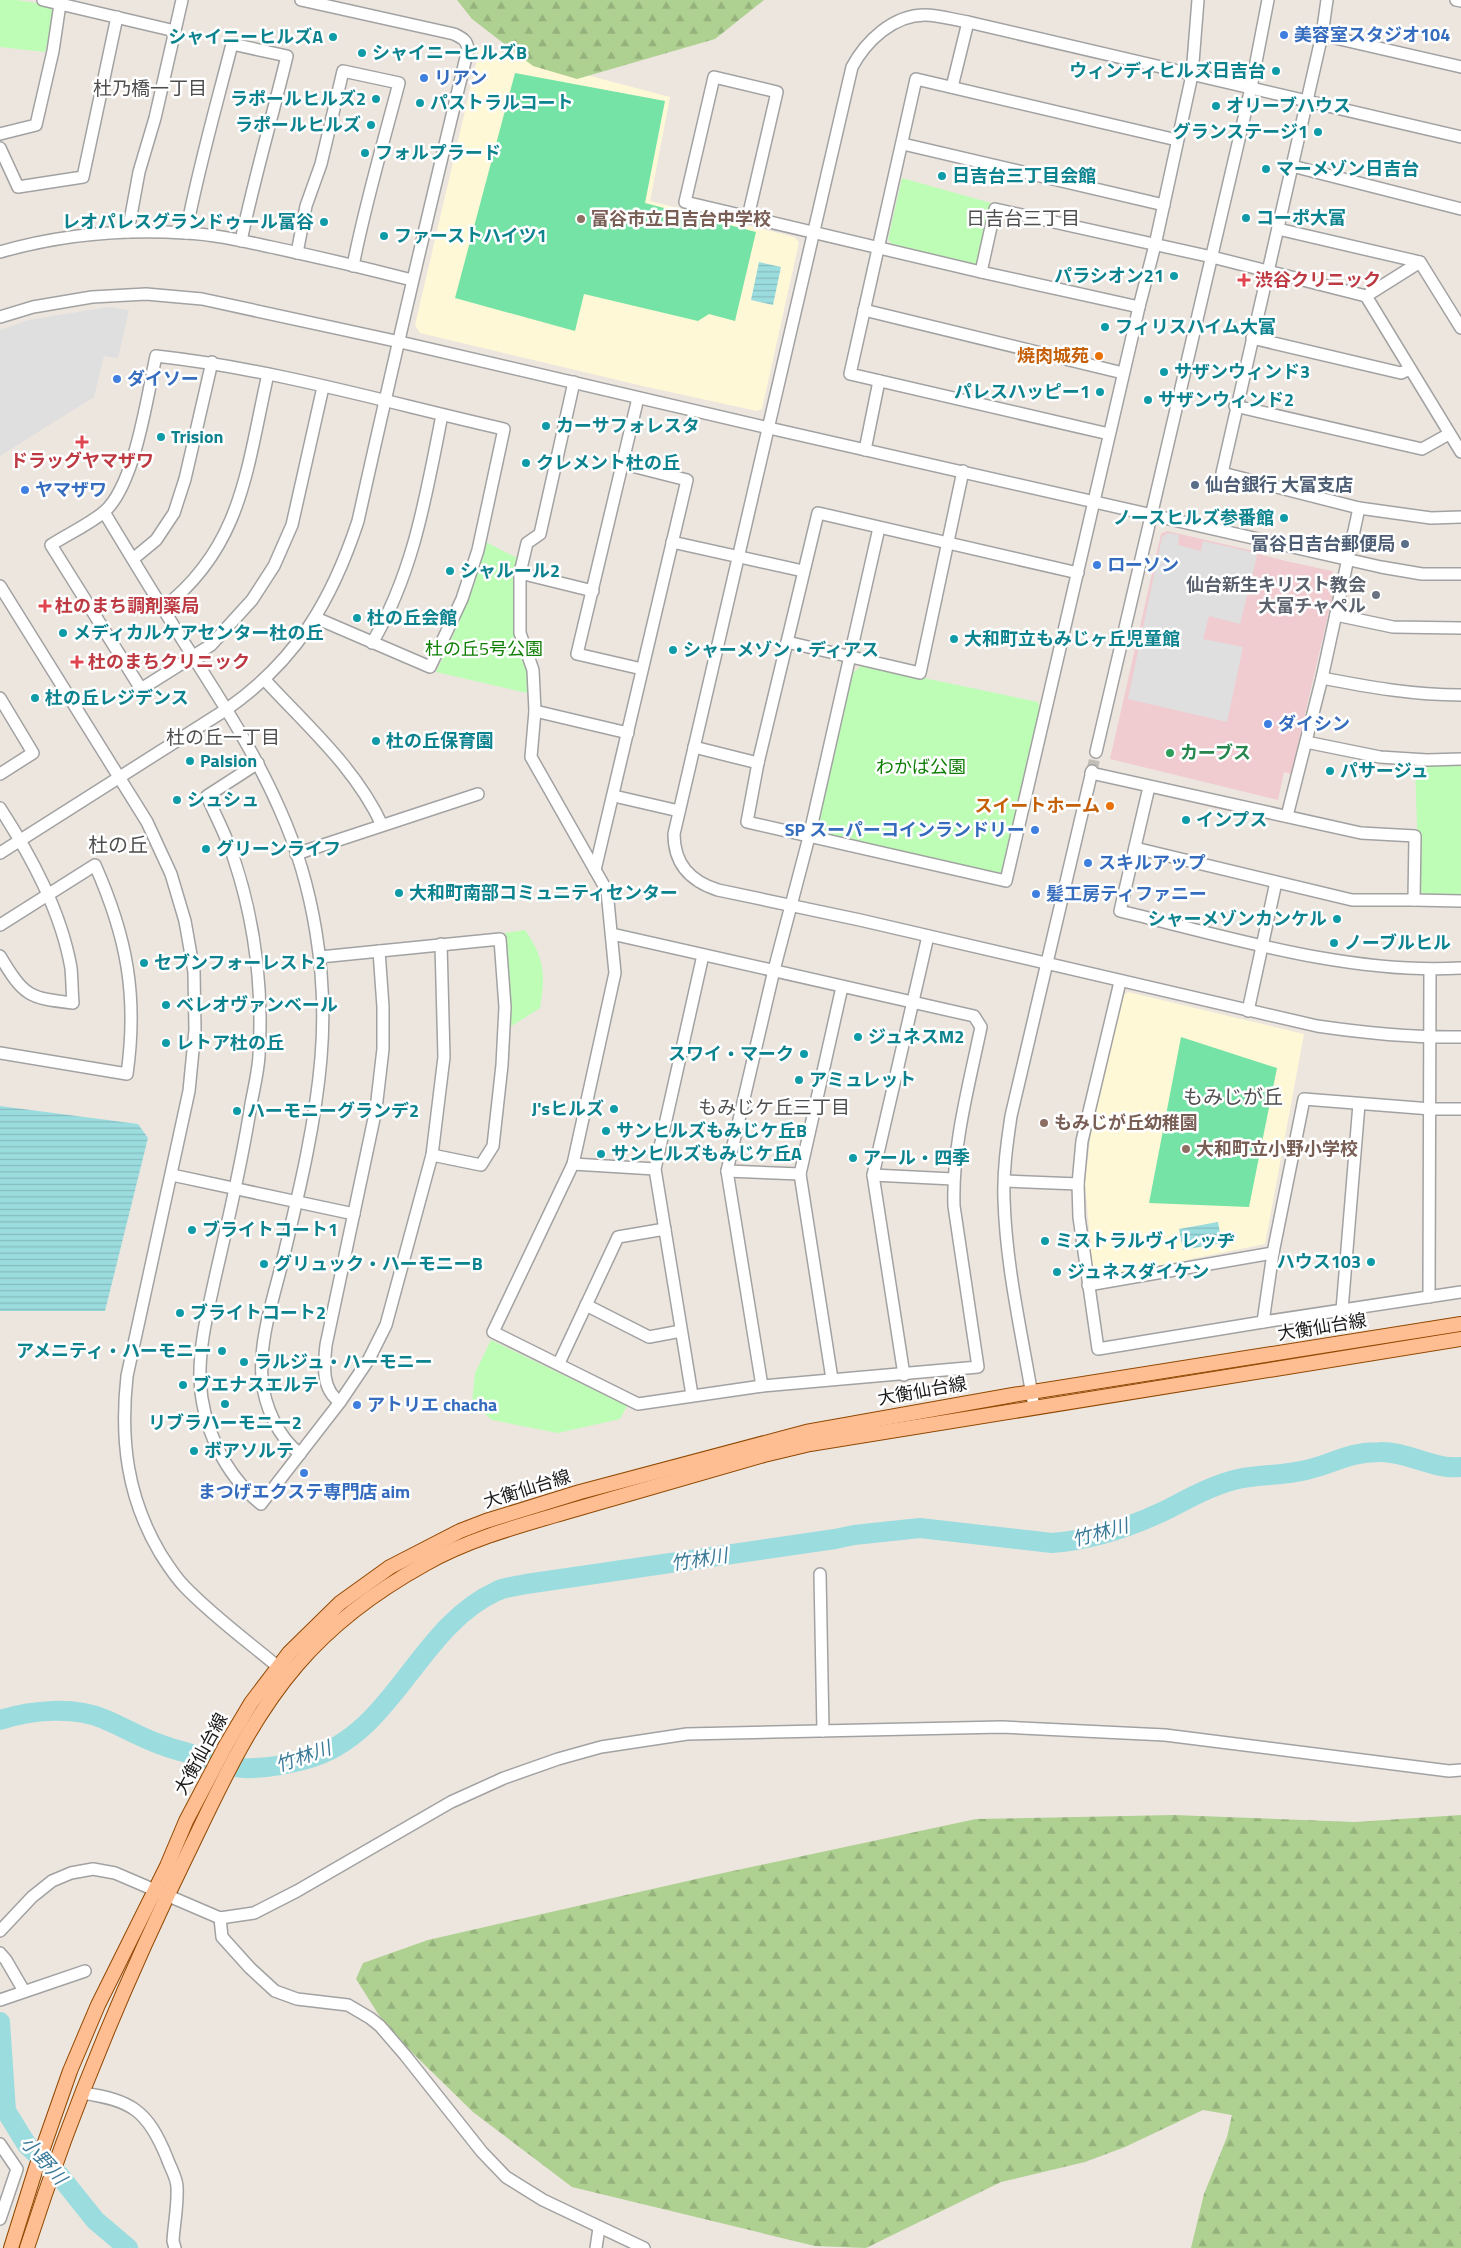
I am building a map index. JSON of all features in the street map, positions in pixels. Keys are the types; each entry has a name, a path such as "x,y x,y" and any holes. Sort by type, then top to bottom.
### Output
{"main road":[{"name":"大衡仙台線","path":"11,2248 36,2168 70,2071 98,2005 161,1893 251,1704 277,1666 317,1624 364,1584 419,1551 486,1521 580,1492 806,1432 1031,1392 1461,1324"},
{"name":"大衡仙台線","path":"232,1747 288,1676 338,1624 423,1564 483,1536 764,1455 848,1437 1461,1339"},
{"name":"大衡仙台線","path":"27,2248 63,2140 161,1893"}],"street":[{"path":"43,0 175,31"},
{"path":"128,232 139,172 155,118 182,0"},
{"path":"0,852 227,709 264,679 301,638 316,618 333,587 358,521 384,401 400,342 412,280 468,49 463,38 454,34 301,0"},
{"path":"1078,573 818,513 802,571 758,763 747,822 1006,882 1078,573 1123,373 1164,204 1192,75 1198,0"},
{"path":"1096,752 1251,88 1268,0"},
{"path":"1327,0 1322,35 1235,406 1222,472 1360,508 1431,518 1461,517"},
{"path":"1456,0 1461,1"},
{"path":"0,134 36,125 53,52 60,4"},
{"path":"1461,137 968,22 925,15 905,19 891,25 874,38 860,52 852,67 674,834 674,848 681,863 691,876 701,884 718,890 928,936 1120,982 1317,1026 1374,1034 1461,1037"},
{"path":"0,148 18,188 83,177 116,17"},
{"path":"952,87 968,22"},
{"path":"1322,35 1461,67"},
{"path":"186,233 196,180 232,44 287,56 265,147 252,188 241,241"},
{"path":"296,253 306,206 321,164 343,71 398,83 375,177 363,211 353,266"},
{"path":"748,217 777,92 714,77 686,202 748,217 981,272 1139,307"},
{"path":"1109,434 850,374 903,144 916,79 1177,140"},
{"path":"903,144 1164,204"},
{"path":"1292,166 1461,209"},
{"path":"981,272 995,209 1212,256 1366,296 1461,452"},
{"path":"1278,229 1420,262 1461,328"},
{"path":"0,252 20,246 60,239 128,232 186,233 241,241 412,280"},
{"path":"1366,296 1420,262"},
{"path":"0,317 33,307 92,297 146,294 202,299 400,342 1349,560 1422,574 1461,574"},
{"path":"864,310 1123,373"},
{"path":"1252,338 1401,373 1410,369"},
{"path":"316,618 430,667 462,599 478,550 504,430 324,387 212,362 156,356 130,467 122,487 104,512 51,545 141,688 211,645 252,600 274,566 292,525 324,387"},
{"path":"133,560 156,540 174,514 185,479 212,362"},
{"path":"163,608 184,592 205,568 233,518 243,484 268,374"},
{"path":"866,450 879,381"},
{"path":"574,382 540,534 527,542 520,574 520,633 534,670 535,711 531,757 607,891 615,972 573,1164 493,1332 638,1404 762,1386 978,1367 954,1206 953,1179 964,1107 981,1027 974,1016 612,934"},
{"path":"638,398 578,654 642,669"},
{"path":"1235,406 1422,449 1450,434"},
{"path":"372,643 389,614 402,585 418,532 442,415"},
{"path":"595,870 614,796 687,480 624,464"},
{"path":"787,642 920,672 963,471"},
{"path":"1288,816 1322,678 1360,508"},
{"path":"104,512 227,709 258,763 280,810 296,854 312,912 320,957 321,1056 316,1104 262,1353 262,1380 268,1404 277,1426 290,1446 300,1454"},
{"path":"762,1386 727,1172 774,970 808,837 879,528"},
{"path":"672,542 802,571"},
{"path":"520,574 592,591"},
{"path":"0,586 147,822 171,874 185,921 194,972 195,1030 191,1073 172,1175 127,1376 124,1434 130,1483 138,1508 152,1540 184,1586 288,1676"},
{"path":"1336,615 1394,627 1461,628"},
{"path":"1322,678 1392,692 1461,695"},
{"path":"264,679 342,760 373,806 382,825"},
{"path":"0,774 33,753 1,703"},
{"path":"535,711 628,733"},
{"path":"1306,742 1380,757 1427,760 1461,759"},
{"path":"694,747 758,763"},
{"path":"258,763 207,796 234,857 249,911 258,968 260,1014 259,1058 247,1132 200,1353 200,1379 203,1407 209,1429 219,1452 248,1493 261,1504 340,1402 369,1359 386,1325 432,1155 444,1057 441,944"},
{"path":"1034,1407 1010,1260 1004,1181 1011,1116 1091,772 1150,787 1361,833 1415,836 1414,900"},
{"path":"1150,787 1120,911 1262,945 1354,963 1430,970 1461,968"},
{"path":"296,854 478,794"},
{"path":"614,796 679,811"},
{"path":"0,808 20,840 48,896 62,934 71,968 73,1003 44,1000 29,994 18,984 0,956"},
{"path":"1135,848 1352,900 1461,901"},
{"path":"0,925 95,865 112,903 123,941 129,976 131,1046 127,1074 0,1053"},
{"path":"1248,1011 1276,882"},
{"path":"904,1374 873,1175 928,936"},
{"path":"320,957 500,939 505,1007 502,1065 493,1146 481,1165 432,1155"},
{"path":"340,1402 332,1397 327,1385 324,1369 326,1344 376,1109 383,1049 384,1007 380,952"},
{"path":"692,1395 654,1169 703,955"},
{"path":"1429,1297 1430,970"},
{"path":"1120,982 1082,1141 1078,1184 1079,1217 1098,1349 1461,1292"},
{"path":"832,1379 800,1174 842,987"},
{"path":"1263,1322 1273,1254 1304,1098 1431,1109 1461,1108"},
{"path":"1342,1310 1359,1104"},
{"path":"573,1164 654,1169"},
{"path":"727,1172 800,1174"},
{"path":"172,1175 354,1214"},
{"path":"873,1175 953,1179"},
{"path":"1004,1181 1078,1184"},
{"path":"558,1363 618,1237 665,1229"},
{"path":"1088,1285 1273,1254"},
{"path":"586,1305 649,1337 681,1331"},
{"path":"820,1574 823,1731"},
{"path":"0,1931 32,1897 52,1881 71,1873 93,1869 115,1873 220,1918 254,1913 297,1891 451,1802 504,1778 558,1759 601,1748 687,1734 1002,1727 1166,1735 1449,1771 1461,1770"},
{"path":"220,1918 222,1937 270,1987 281,1995 297,1999 348,2005 370,2018 391,2037 482,2152 506,2178 543,2200 644,2248"},
{"path":"0,1953 6,1960 20,1993"},
{"path":"0,2000 85,1971"},
{"path":"82,2093 101,2096 133,2106 143,2114 161,2144 178,2186 173,2241 175,2248"},
{"path":"0,2144 17,2169 0,2219"},
{"path":"596,2248 599,2228"}],"shaded area":[{"name":"富谷市立日吉台中学校","path":"480,47 670,97 650,201 794,237 799,242 762,409 757,411 647,387 420,333 415,325"},
{"path":"108,307 129,310 118,358 104,356 94,397 0,456 0,330 29,320"},
{"path":"1167,531 1332,571 1337,577 1291,774 1284,772 1278,800 1110,759 1161,534"},
{"path":"1168,533 1179,535 1178,545 1201,551 1203,541 1251,552 1257,556 1240,624 1209,616 1203,639 1243,647 1227,722 1128,699 1162,537"},
{"name":"大和町立小野小学校","path":"1128,992 1304,1034 1265,1244 1098,1278 1093,1273 1085,1183 1093,1115 1120,997"}],"green space":[{"path":"0,0 16,0 50,5 55,14 45,52 0,47"},
{"path":"457,0 764,0 715,39 577,79 533,66 472,19"},
{"path":"515,73 665,101 645,203 756,232 735,321 709,314 698,321 584,294 575,331 455,298"},
{"path":"902,178 991,203 980,261 973,265 893,246 888,239"},
{"name":"杜の丘5号公園","path":"486,542 517,558 513,629 519,653 527,671 527,693 436,672 464,608"},
{"name":"わかば公園","path":"862,665 1038,702 1040,709 1003,872 998,875 821,834 817,827 852,674"},
{"path":"1415,764 1461,765 1461,895 1424,895 1419,889"},
{"path":"525,930 540,958 543,976 542,996 540,1008 510,1027 505,933"},
{"path":"1181,1037 1277,1068 1249,1207 1149,1203"},
{"path":"491,1340 627,1406 620,1419 558,1433 492,1420 472,1403 475,1373"},
{"path":"1174,1815 1355,1822 1461,1815 1461,2248 1191,2248 1204,2194 1227,2137 1232,2115 1203,2110 1125,2147 1085,2162 1001,2182 866,2248 815,2246 572,2187 473,2112 387,2028 356,1979 363,1963 428,1940 714,1875 976,1819"}],"water":[{"path":"759,262 781,267 773,305 751,300"},
{"path":"0,1106 138,1124 148,1138 105,1311 0,1311"},
{"path":"1218,1222 1222,1243 1183,1250 1179,1229"}],"waterway":[{"name":"竹林川","path":"0,1720 39,1712 79,1712 104,1719 165,1746 229,1765 251,1768 275,1766 307,1759 337,1746 362,1728 384,1705 446,1629 469,1608 497,1591 507,1588 854,1535 920,1528 1052,1543 1081,1539 1137,1523 1228,1482 1246,1477 1297,1472 1316,1468 1358,1454 1389,1452 1440,1466 1461,1467"},
{"name":"小野川","path":"0,2022 6,2111 27,2145 59,2175 95,2220 128,2248"}],"tunnel":[{"path":"1092,771 1096,752"}],"place":[{"name":"美容室スタジオ104","path":"1284,35"},
{"name":"シャイニーヒルズA","path":"333,37"},
{"name":"シャイニーヒルズB","path":"362,53"},
{"name":"ウィンディヒルズ日吉台","path":"1276,71"},
{"name":"リアン","path":"424,78"},
{"name":"ラポールヒルズ2","path":"376,99"},
{"name":"パストラルコート","path":"420,103"},
{"name":"オリーブハウス","path":"1216,106"},
{"name":"ラポールヒルズ","path":"371,125"},
{"name":"グランステージ1","path":"1318,132"},
{"name":"フォルプラード","path":"365,153"},
{"name":"マーメゾン日吉台","path":"1266,169"},
{"name":"日吉台三丁目会館","path":"942,176"},
{"name":"コーポ大富","path":"1246,218"},
{"name":"富谷市立日吉台中学校","path":"581,219"},
{"name":"レオパレスグランドゥール富谷","path":"324,222"},
{"name":"ファーストハイツ1","path":"384,236"},
{"name":"パラシオン21","path":"1174,276"},
{"name":"渋谷クリニック","path":"1244,280"},
{"name":"フィリスハイム大富","path":"1105,327"},
{"name":"焼肉城苑","path":"1099,356"},
{"name":"サザンウィンド3","path":"1164,372"},
{"name":"ダイソー","path":"117,379"},
{"name":"パレスハッピー1","path":"1100,392"},
{"name":"サザンウィンド2","path":"1148,400"},
{"name":"カーサフォレスタ","path":"546,426"},
{"name":"Trision","path":"161,437"},
{"name":"ドラッグヤマザワ","path":"82,442"},
{"name":"クレメント杜の丘","path":"526,463"},
{"name":"仙台銀行 大富支店","path":"1195,485"},
{"name":"ヤマザワ","path":"25,490"},
{"name":"ノースヒルズ参番館","path":"1284,518"},
{"name":"富谷日吉台郵便局","path":"1405,544"},
{"name":"ローソン","path":"1097,565"},
{"name":"シャルール2","path":"450,571"},
{"name":"仙台新生キリスト教会 大富チャペル","path":"1376,595"},
{"name":"杜のまち調剤薬局","path":"45,606"},
{"name":"杜の丘会館","path":"357,618"},
{"name":"メディカルケアセンター杜の丘","path":"63,633"},
{"name":"大和町立もみじヶ丘児童館","path":"954,639"},
{"name":"シャーメゾン・ディアス","path":"673,650"},
{"name":"杜のまちクリニック","path":"77,662"},
{"name":"杜の丘レジデンス","path":"35,698"},
{"name":"ダイシン","path":"1268,724"},
{"name":"杜の丘保育園","path":"376,741"},
{"name":"カーブス","path":"1170,753"},
{"name":"Palsion","path":"190,761"},
{"name":"パサージュ","path":"1330,771"},
{"name":"シュシュ","path":"177,800"},
{"name":"スイートホーム","path":"1110,806"},
{"name":"インプス","path":"1186,820"},
{"name":"SP スーパーコインランドリー","path":"1035,830"},
{"name":"グリーンライフ","path":"206,849"},
{"name":"スキルアップ","path":"1088,863"},
{"name":"大和町南部コミュニティセンター","path":"399,893"},
{"name":"髪工房ティファニー","path":"1036,894"},
{"name":"シャーメゾンカンケル","path":"1337,919"},
{"name":"ノーブルヒル","path":"1334,943"},
{"name":"セブンフォーレスト2","path":"144,963"},
{"name":"ベレオヴァンベール","path":"166,1005"},
{"name":"ジュネスM2","path":"858,1037"},
{"name":"レトア杜の丘","path":"166,1043"},
{"name":"スワイ・マーク","path":"804,1054"},
{"name":"アミュレット","path":"799,1080"},
{"name":"J'sヒルズ","path":"614,1109"},
{"name":"ハーモニーグランデ2","path":"237,1111"},
{"name":"もみじが丘幼稚園","path":"1044,1123"},
{"name":"サンヒルズもみじケ丘B","path":"606,1131"},
{"name":"大和町立小野小学校","path":"1186,1149"},
{"name":"サンヒルズもみじケ丘A","path":"601,1154"},
{"name":"アール・四季","path":"853,1158"},
{"name":"ブライトコート1","path":"192,1230"},
{"name":"ミストラルヴィレッヂ","path":"1045,1241"},
{"name":"ハウス103","path":"1371,1262"},
{"name":"グリュック・ハーモニーB","path":"264,1264"},
{"name":"ジュネスダイケン","path":"1057,1272"},
{"name":"ブライトコート2","path":"180,1313"},
{"name":"アメニティ・ハーモニー","path":"222,1351"},
{"name":"ラルジュ・ハーモニー","path":"244,1362"},
{"name":"ブエナスエルテ","path":"183,1385"},
{"name":"リブラハーモニー2","path":"225,1404"},
{"name":"アトリエ chacha","path":"357,1405"},
{"name":"ボアソルテ","path":"194,1451"},
{"name":"まつげエクステ専門店 aim","path":"304,1473"}],"district":[{"name":"杜乃橋一丁目","path":"150,88"},
{"name":"日吉台三丁目","path":"1023,218"},
{"name":"杜の丘一丁目","path":"223,737"},
{"name":"杜の丘","path":"118,845"},
{"name":"もみじが丘","path":"1233,1097"},
{"name":"もみじケ丘三丁目","path":"774,1107"}]}
